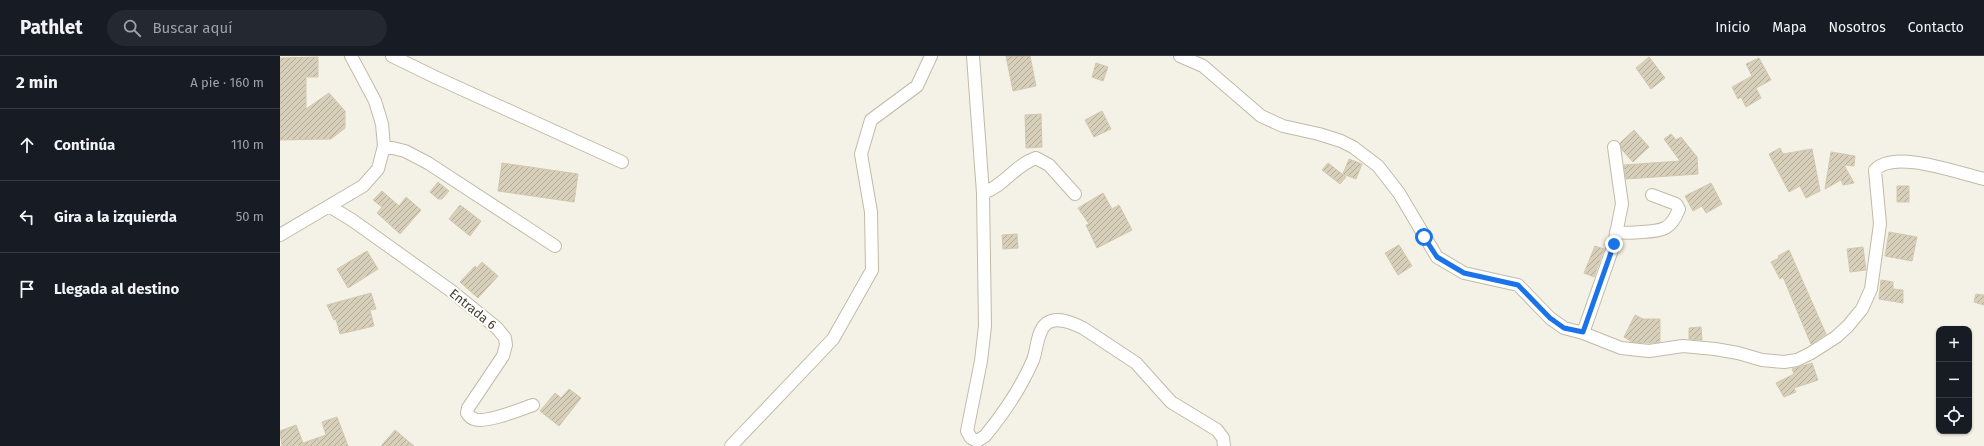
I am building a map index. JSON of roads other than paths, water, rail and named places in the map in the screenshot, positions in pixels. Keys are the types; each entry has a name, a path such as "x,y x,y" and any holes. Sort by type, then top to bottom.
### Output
{"street":[{"path":"280,235 363,186 378,169 384,146 382,124 375,101 351,56"},
{"path":"392,56 435,78 622,162"},
{"path":"731,446 832,340 872,270 871,212 861,154 871,120 918,86 931,56"},
{"path":"973,56 983,192 985,326 981,361 966,431 971,438 977,441 985,436 999,419 1018,390 1033,359 1040,333 1047,324 1056,320 1075,324 1083,328 1136,363 1171,402 1217,430 1223,438 1224,446"},
{"path":"1180,56 1203,66 1261,116 1283,126 1341,141 1353,147 1378,166 1399,193 1437,257 1464,273 1518,285 1550,318 1564,328 1583,332 1621,348 1649,351 1683,346 1730,352 1762,360 1784,362 1797,360 1836,337 1848,326 1866,300 1874,276 1878,246 1880,224 1875,170 1880,165 1898,161 1919,163 1984,179"},
{"path":"384,146 405,151 428,163 555,246"},
{"path":"1583,332 1616,232 1622,204 1614,147"},
{"path":"983,192 994,189 1026,162 1036,158 1049,165 1075,194"},
{"path":"1616,232 1660,232 1668,227 1675,219 1679,209 1676,204 1652,195"},
{"name":"Entrada 6","path":"329,206 352,220 450,290 497,328 505,338 506,346 503,356 468,408 467,413 470,416 475,420 488,419 533,405"}]}
